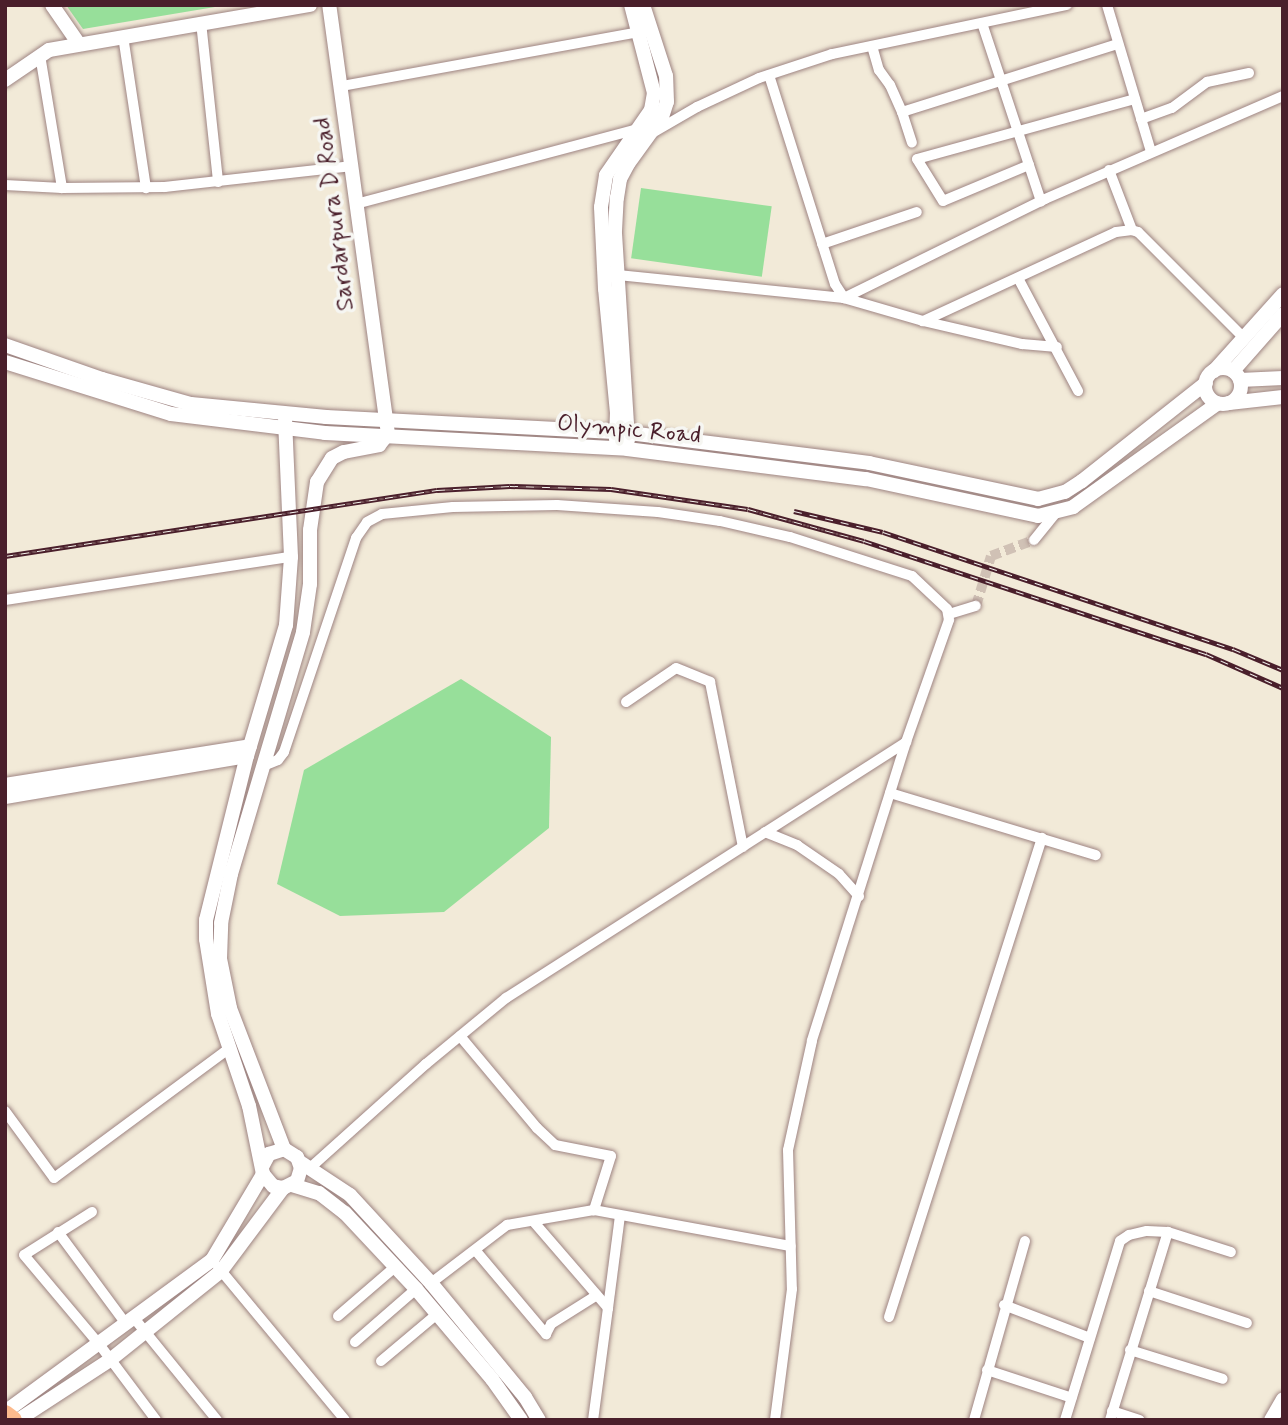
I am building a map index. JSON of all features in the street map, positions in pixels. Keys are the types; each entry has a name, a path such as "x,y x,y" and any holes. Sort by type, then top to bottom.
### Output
{"highway":[{"path":"5,1413 16,1420"}],"street":[{"path":"52,5 79,44"},
{"path":"5,80 40,55 79,44 310,5"},
{"name":"Sardarpura D Road","path":"329,5 371,321 388,418 388,434"},
{"path":"621,449 623,432 615,231 620,179 643,131 653,105 654,93 631,5"},
{"path":"623,432 601,208 606,175 643,131 665,110 668,92 666,76 643,5"},
{"path":"356,204 643,131 769,75 831,54 1067,5"},
{"path":"1107,5 1151,152"},
{"path":"201,22 218,182"},
{"path":"982,23 1041,201"},
{"path":"341,86 639,32"},
{"path":"123,36 146,188"},
{"path":"902,112 1118,44"},
{"path":"872,46 879,70 890,85 912,142"},
{"path":"40,55 62,188"},
{"path":"1141,119 1172,108 1207,82 1249,73"},
{"path":"769,75 835,284 844,298"},
{"path":"844,298 1041,201 1283,96"},
{"path":"1029,165 943,201 917,159 1135,99"},
{"path":"5,185 146,188 352,166"},
{"path":"1109,170 1132,230"},
{"path":"822,244 917,212"},
{"path":"923,321 1116,232 1132,230 1138,232 1242,336"},
{"path":"618,275 844,298 923,321 1023,344 1057,347"},
{"path":"1018,278 1078,391"},
{"name":"Olympic Road","path":"5,362 171,414 191,410 286,413 509,428 623,432 869,463 1038,499 1065,492 1082,481 1210,377 1242,336 1283,293"},
{"path":"1223,403 1239,394 1236,376 1283,314"},
{"name":"Olympic Road","path":"5,345 191,410 285,429 621,449 866,479 923,489 1038,516 1073,507 1223,403"},
{"path":"1283,378 1236,376 1220,369 1210,377 1208,395 1223,403 1283,397"},
{"path":"286,413 291,557 286,625 249,751 206,920 210,971 218,1014 249,1106 263,1171 273,1186 288,1186 319,1193 345,1213 437,1314 517,1418"},
{"path":"284,1149 241,1042 226,993 220,959 224,904 303,632 310,584 310,530 317,482 332,458 344,452 379,445 388,434"},
{"path":"243,775 261,773 284,752 356,538 368,522 382,514 453,507 557,505 658,512 720,521 790,537 912,576 924,584 949,614"},
{"path":"1034,540 1056,513"},
{"path":"5,600 291,557"},
{"path":"949,614 976,606"},
{"path":"775,1420 792,1289 788,1150 812,1041 949,614"},
{"path":"626,702 676,668 710,682 743,847"},
{"path":"16,1420 110,1360 145,1332 216,1265 300,1175 305,1165 506,998 906,742"},
{"path":"5,785 249,751"},
{"path":"5,797 249,751"},
{"path":"890,793 1096,855"},
{"path":"765,832 808,852 839,874 859,896"},
{"path":"889,1317 1042,838"},
{"path":"460,1036 537,1128 555,1145 611,1156 594,1210"},
{"path":"5,1111 54,1178 230,1048"},
{"path":"5,1413 130,1321 216,1265 270,1154 284,1149 294,1153 305,1165 350,1195 431,1283 525,1396 539,1420"},
{"path":"431,1283 507,1225 594,1210 791,1246"},
{"path":"92,1212 23,1255 99,1344 156,1420"},
{"path":"593,1420 620,1216"},
{"path":"533,1221 608,1308"},
{"path":"1065,1420 1120,1241 1129,1235 1147,1231 1168,1232 1231,1252"},
{"path":"1140,1420 1111,1415 1168,1232"},
{"path":"58,1233 130,1321 145,1332 217,1420"},
{"path":"974,1420 1004,1305 1025,1241"},
{"path":"476,1251 545,1334 551,1324 597,1295"},
{"path":"216,1265 345,1420"},
{"path":"338,1316 395,1267"},
{"path":"355,1342 415,1289"},
{"path":"1149,1291 1247,1323"},
{"path":"1004,1305 1090,1338"},
{"path":"381,1362 437,1314"},
{"path":"1130,1350 1223,1379"},
{"path":"987,1370 1072,1398"},
{"path":"1271,1420 1283,1399"}],"green space":[{"path":"66,5 227,5 83,29"},
{"path":"641,188 772,206 762,277 631,258"},
{"path":"461,679 551,737 549,828 444,912 340,916 277,884 304,770"}],"tunnel":[{"path":"976,606 991,556 1034,540"}],"railway":[{"path":"5,556 437,490 510,486 611,489 748,509 864,541 1206,654 1283,688"},
{"path":"794,511 883,532 1233,649 1283,670"}]}
